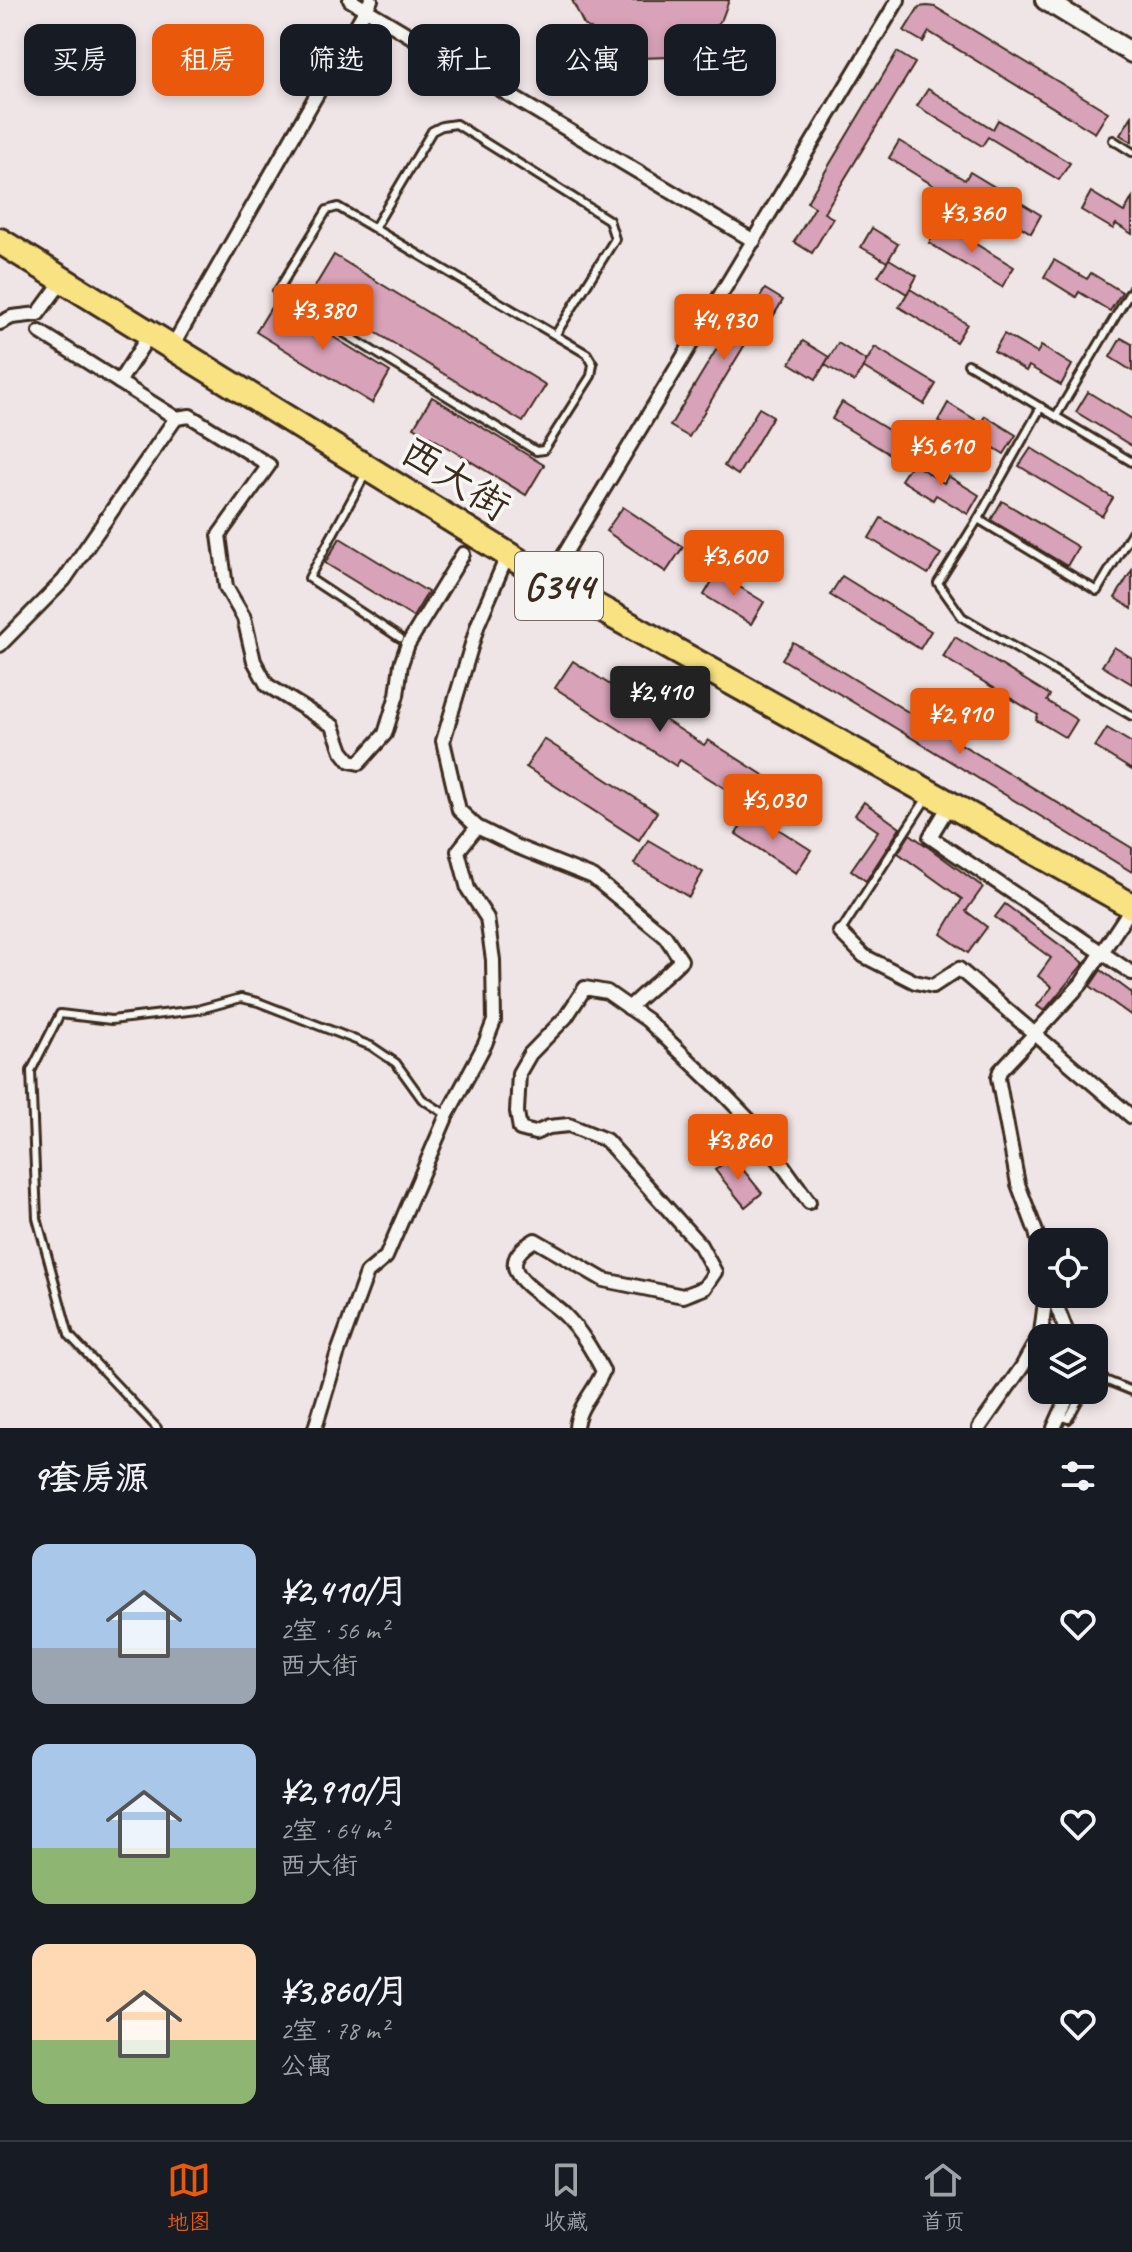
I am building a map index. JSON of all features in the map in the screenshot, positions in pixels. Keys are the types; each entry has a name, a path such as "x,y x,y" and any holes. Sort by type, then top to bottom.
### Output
{"highway":[{"name":"西大街","path":"0,241 549,580 1132,907"}],"street":[{"path":"350,0 368,5 754,241"},
{"path":"549,580 898,0"},
{"path":"1045,0 1132,53"},
{"path":"172,347 368,5"},
{"path":"0,323 12,317 38,314 63,280"},
{"path":"40,332 176,418 190,416 269,465 219,535 226,587 244,618 254,661 267,685 333,726 342,751 350,761 359,763 385,734 408,644 463,554"},
{"path":"119,382 150,334"},
{"path":"0,645 64,580 176,418"},
{"path":"508,554 478,624 443,741 459,810 477,827 515,846 593,877 665,936 681,960 668,974 647,988 629,1008"},
{"path":"940,799 930,837 1132,973"},
{"path":"315,1428 367,1273 386,1257 447,1115 494,1021 493,960 487,918 468,889 458,851 477,827"},
{"path":"1034,1228 1018,1184 998,1078 1000,1071 1081,984 1132,907"},
{"path":"840,932 864,956 915,982 933,986 959,969 1132,1117"},
{"path":"576,1428 581,1408 597,1386 603,1371 585,1337 563,1312 525,1285 517,1273 516,1258 521,1248 535,1240 604,1280 683,1296 704,1288 715,1272 700,1245 606,1140 569,1125 549,1127 535,1133 520,1129 517,1112 519,1073 530,1054 566,1017 585,988 607,992 647,1020 753,1124 809,1202"},
{"path":"979,1428 1022,1367 1041,1333 1044,1308"}],"lane":[{"path":"375,227 432,131 456,124 609,220 614,229 615,239 556,334"},
{"path":"1113,140 1132,152"},
{"path":"338,207 556,334 587,354 593,364 591,376 544,450 536,451 277,292 327,210 338,207"},
{"path":"1056,416 1132,289"},
{"path":"968,364 1132,462"},
{"path":"1041,407 938,583 962,617 1132,716"},
{"path":"369,469 309,578 400,638"},
{"path":"978,519 1097,591 1132,532"},
{"path":"840,932 940,799"},
{"path":"157,1428 69,1335 37,1218 31,1071 60,1014 111,1020 197,1010 241,998 258,1002 371,1046 396,1063 422,1099 447,1115"},
{"path":"1108,1381 1132,1391"},
{"path":"1057,1422 1068,1419 1077,1404"}],"building":[{"path":"572,0 729,0 718,24 664,24 664,57 648,58 648,24 584,24"},
{"path":"919,7 935,7 1108,112 1095,133 929,32 923,42 904,31"},
{"path":"897,52 915,63 824,213 833,218 812,253 794,242 815,207 807,202"},
{"path":"928,89 993,129 998,120 1070,163 1059,180 988,137 982,146 917,106"},
{"path":"1132,116 1132,142 1120,135"},
{"path":"899,141 965,180 970,172 1041,215 1031,233 959,189 954,198 889,158"},
{"path":"1091,192 1124,212 1132,198 1132,234 1116,224 1113,229 1081,210"},
{"path":"941,223 1014,267 1002,287 929,243"},
{"path":"872,228 898,244 887,262 861,247"},
{"path":"334,255 546,385 523,422 311,293"},
{"path":"889,259 917,276 907,294 878,276"},
{"path":"1054,260 1087,279 1091,273 1122,292 1110,311 1079,292 1076,297 1044,277"},
{"path":"765,289 783,300 763,333 755,328 689,437 670,426 736,317 745,322"},
{"path":"910,289 967,324 956,342 899,307"},
{"path":"275,301 390,372 372,403 256,332"},
{"path":"1004,334 1037,353 1041,346 1072,365 1061,385 1029,366 1026,371 994,351"},
{"path":"1121,338 1132,344 1132,371 1110,357"},
{"path":"803,341 829,357 816,379 790,363"},
{"path":"838,343 867,361 854,382 825,365"},
{"path":"875,347 936,384 924,404 863,367"},
{"path":"1088,392 1132,419 1132,446 1076,412"},
{"path":"432,397 544,465 526,495 414,427"},
{"path":"842,402 905,440 894,457 832,419"},
{"path":"948,403 981,423 985,416 1016,435 1004,454 973,435 970,440 938,421"},
{"path":"759,408 773,416 738,475 724,466"},
{"path":"1031,448 1113,498 1102,516 1019,466"},
{"path":"912,463 944,483 948,476 979,495 968,514 936,495 933,500 901,480"},
{"path":"1002,501 1078,547 1067,566 991,520"},
{"path":"623,507 683,547 666,572 606,531"},
{"path":"881,518 941,554 928,574 869,538"},
{"path":"340,538 428,592 413,617 325,563"},
{"path":"1132,570 1132,609 1115,598"},
{"path":"717,573 764,602 751,624 704,595"},
{"path":"842,576 931,631 920,649 830,595"},
{"path":"955,637 1050,695 1047,701 1077,720 1066,738 1036,720 1038,715 943,657"},
{"path":"793,642 1132,848 1132,872 782,659"},
{"path":"1114,647 1132,658 1132,684 1102,666"},
{"path":"573,661 704,745 708,740 768,778 751,805 680,760 676,766 555,688"},
{"path":"1107,728 1132,743 1132,770 1095,747"},
{"path":"544,739 657,812 639,840 526,767"},
{"path":"864,802 900,828 866,881 851,870 878,831 855,815"},
{"path":"750,811 811,850 796,873 736,834"},
{"path":"910,834 983,887 966,911 987,927 968,953 941,934 962,899 898,853"},
{"path":"648,840 703,872 689,897 634,864"},
{"path":"1005,904 1084,963 1044,1011 1037,1006 1052,987 1038,976 1051,958 995,917"},
{"path":"1101,970 1132,993 1132,1016 1090,986"},
{"path":"732,1156 762,1193 745,1207 715,1170"}]}
